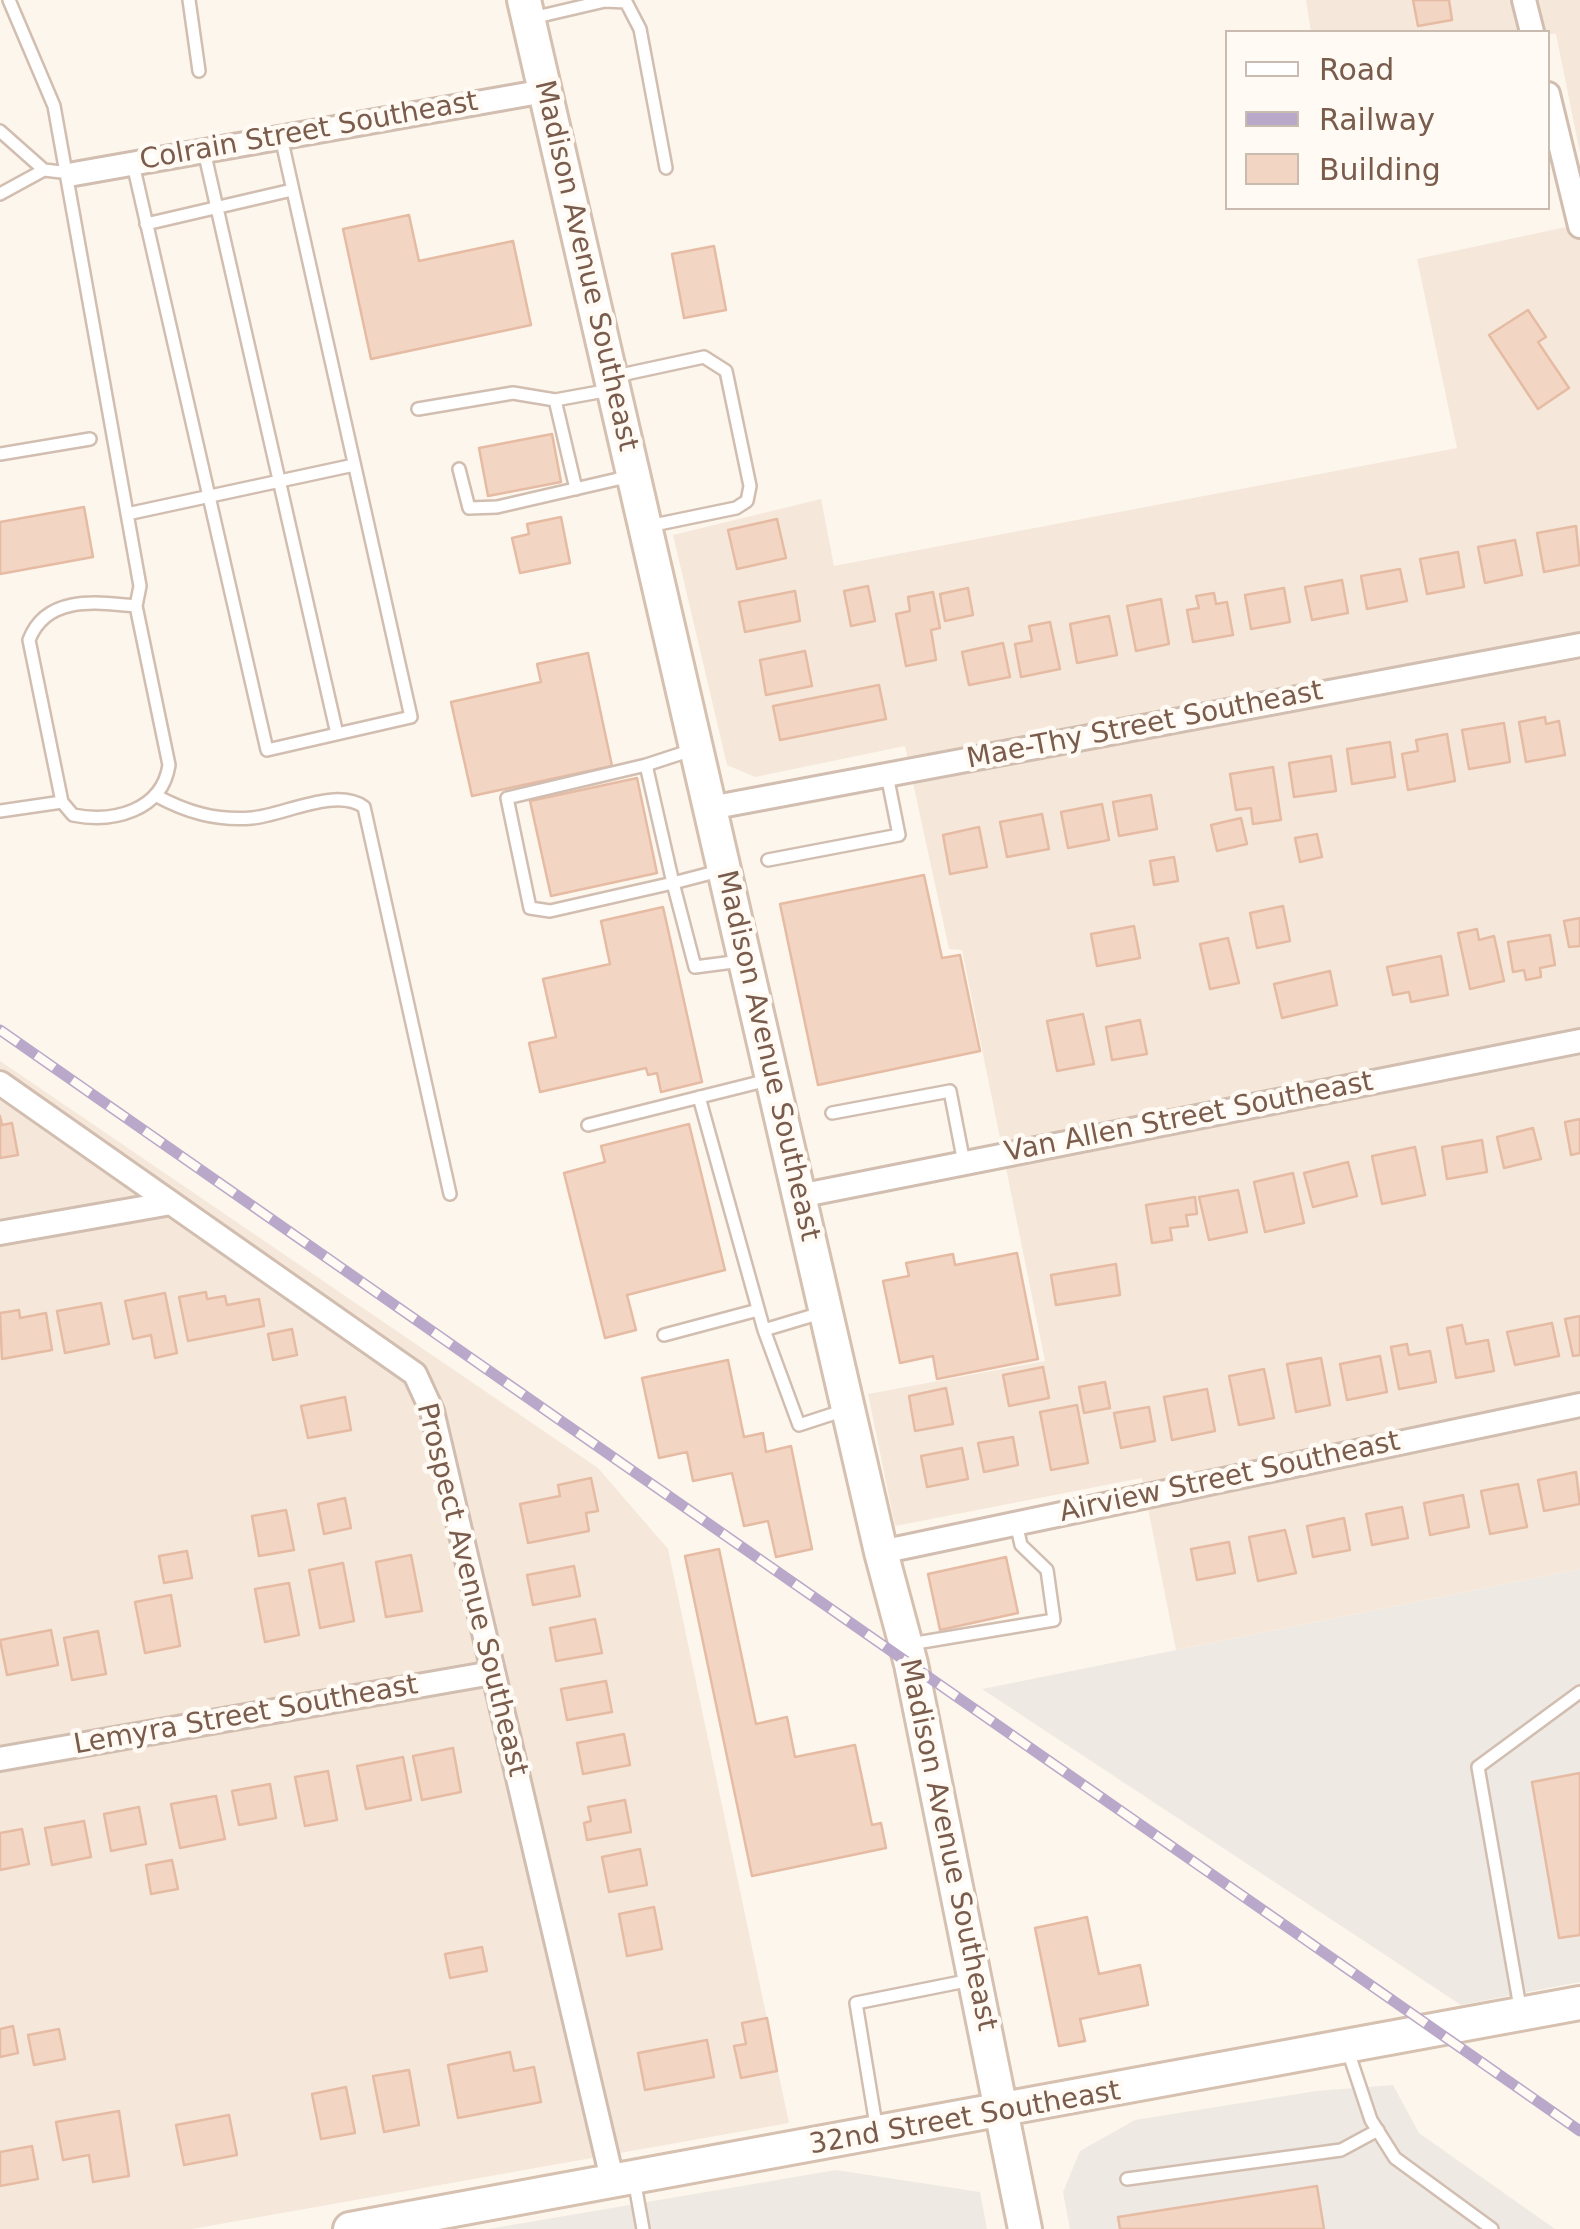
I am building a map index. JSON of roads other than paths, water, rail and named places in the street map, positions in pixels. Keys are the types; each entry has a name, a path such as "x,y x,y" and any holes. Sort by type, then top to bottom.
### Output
{"street":[{"path":"1524,0 1532,30"},
{"name":"Madison Avenue Southeast","path":"526,10 881,1552 906,1645 1025,2229"},
{"name":"Colrain Street Southeast","path":"71,173 544,90"},
{"path":"1550,102 1580,226"},
{"name":"Mae-Thy Street Southeast","path":"710,808 1580,645"},
{"name":"Van Allen Street Southeast","path":"799,1196 1580,1041"},
{"name":"Prospect Avenue Southeast","path":"0,1083 415,1374 432,1410 492,1673 623,2181"},
{"path":"0,1233 171,1203"},
{"name":"Airview Street Southeast","path":"881,1552 1580,1405"},
{"name":"Lemyra Street Southeast","path":"0,1758 492,1673"},
{"name":"32nd Street Southeast","path":"350,2229 476,2212 623,2181 1580,2003"}],"lane":[{"path":"9,0 48,88 71,173 140,586 136,606 169,765 167,781 140,808 106,818 74,815 62,802 30,640 36,622 56,609 87,601 136,606"},
{"path":"189,0 199,70"},
{"path":"526,10 626,2 640,29 666,168"},
{"path":"0,130 44,170"},
{"path":"133,164 267,750 411,717 281,137"},
{"path":"204,151 337,734"},
{"path":"0,194 44,170 71,173"},
{"path":"146,224 292,190"},
{"path":"418,409 513,392 555,400 685,358 704,357 726,371 750,486 747,501 736,508 645,526"},
{"path":"555,400 576,488"},
{"path":"0,454 90,439"},
{"path":"127,514 354,465"},
{"path":"458,469 469,508 497,508 633,475"},
{"path":"696,748 507,798 530,908 550,911 724,870"},
{"path":"646,764 695,967 745,960"},
{"path":"768,860 900,836 887,775"},
{"path":"156,795 188,813 212,817 252,818 339,800 354,800 364,808 450,1194"},
{"path":"0,811 62,802"},
{"path":"588,1125 772,1079"},
{"path":"832,1112 950,1090 964,1163"},
{"path":"698,1097 764,1330 799,1425 848,1409"},
{"path":"664,1335 758,1310"},
{"path":"764,1330 826,1312"},
{"path":"906,1645 1054,1620 1047,1570 1039,1557 1021,1545 1016,1523"},
{"path":"1522,2014 1478,1767 1580,1692"},
{"path":"878,2135 856,2003 975,1979"},
{"path":"1347,2047 1378,2130 1395,2158 1492,2229"},
{"path":"1127,2180 1341,2150 1378,2130"},
{"path":"623,2181 643,2229"}],"railway":[{"path":"0,1030 1580,2131"}]}
